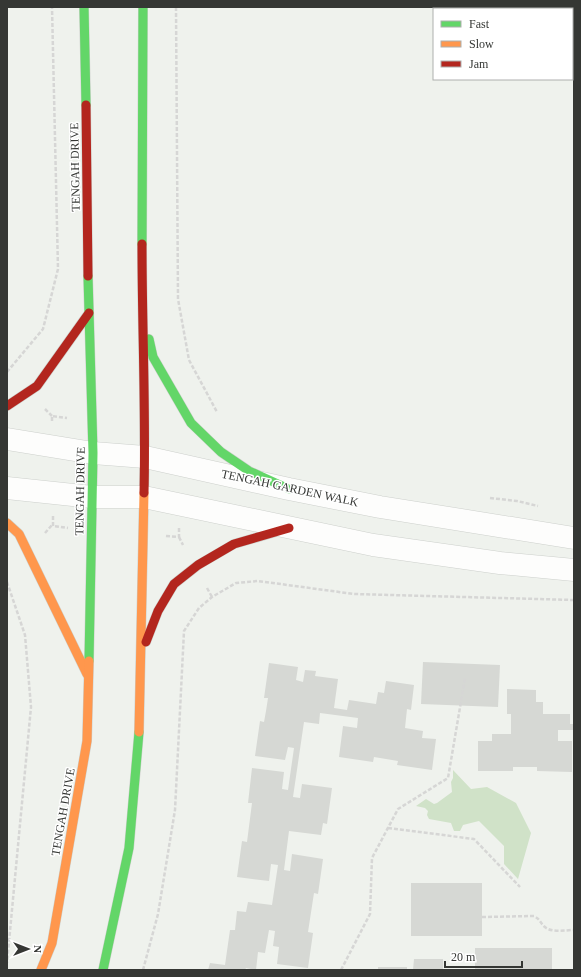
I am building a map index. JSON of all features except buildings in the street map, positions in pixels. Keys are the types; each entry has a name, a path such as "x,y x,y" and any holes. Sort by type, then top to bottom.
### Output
{"street":[{"name":"TENGAH DRIVE","path":"41,970 52,943 87,741 93,453 84,7"},
{"path":"103,970 129,848 139,741 145,457 142,309 143,7"},
{"path":"142,309 153,357 191,423 221,452 249,471 289,488"},
{"path":"7,406 37,386 89,313"},
{"name":"TENGAH GARDEN WALK","path":"7,439 93,453 145,457 380,507 574,538"},
{"path":"7,488 92,497 144,497 373,545 500,563 574,570"},
{"path":"7,523 19,534 89,679"},
{"path":"141,656 158,611 174,584 198,565 234,544 289,528"}],"path":[{"path":"7,372 43,329 58,269 52,7"},
{"path":"176,7 178,299 189,360 219,415"},
{"path":"143,970 158,914 175,810 184,631 199,608 212,596 236,583 258,581 354,594 574,600"},
{"path":"7,582 25,635 31,707 7,963"},
{"path":"341,970 370,914 372,858 398,809 448,778 465,678"},
{"path":"388,828 474,839 520,887"},
{"path":"482,918 534,916 540,919 545,927 550,930 574,930"}],"green space":[{"path":"453,770 471,789 487,787 516,803 531,833 518,879 504,864 504,846 479,821 463,825 460,831 454,831 451,823 429,819 427,815 428,811 425,808 416,806 426,799 434,804 437,803 452,792 451,782 453,778"}],"traffic: fast":[{"path":"84,7 86,105"},
{"path":"142,244 143,7"},
{"path":"88,276 93,453 89,661"},
{"path":"149,339 153,357 191,423 221,452 249,471 289,489"},
{"path":"103,970 129,848 139,732"}],"traffic: slow":[{"path":"139,732 144,493"},
{"path":"7,523 19,534 87,674"},
{"path":"41,970 52,943 87,741 89,661"}],"traffic: jam":[{"path":"86,105 88,276"},
{"path":"142,244 145,431 144,493"},
{"path":"7,406 37,386 89,313"},
{"path":"146,642 158,611 174,584 198,565 234,544 289,528"}]}
